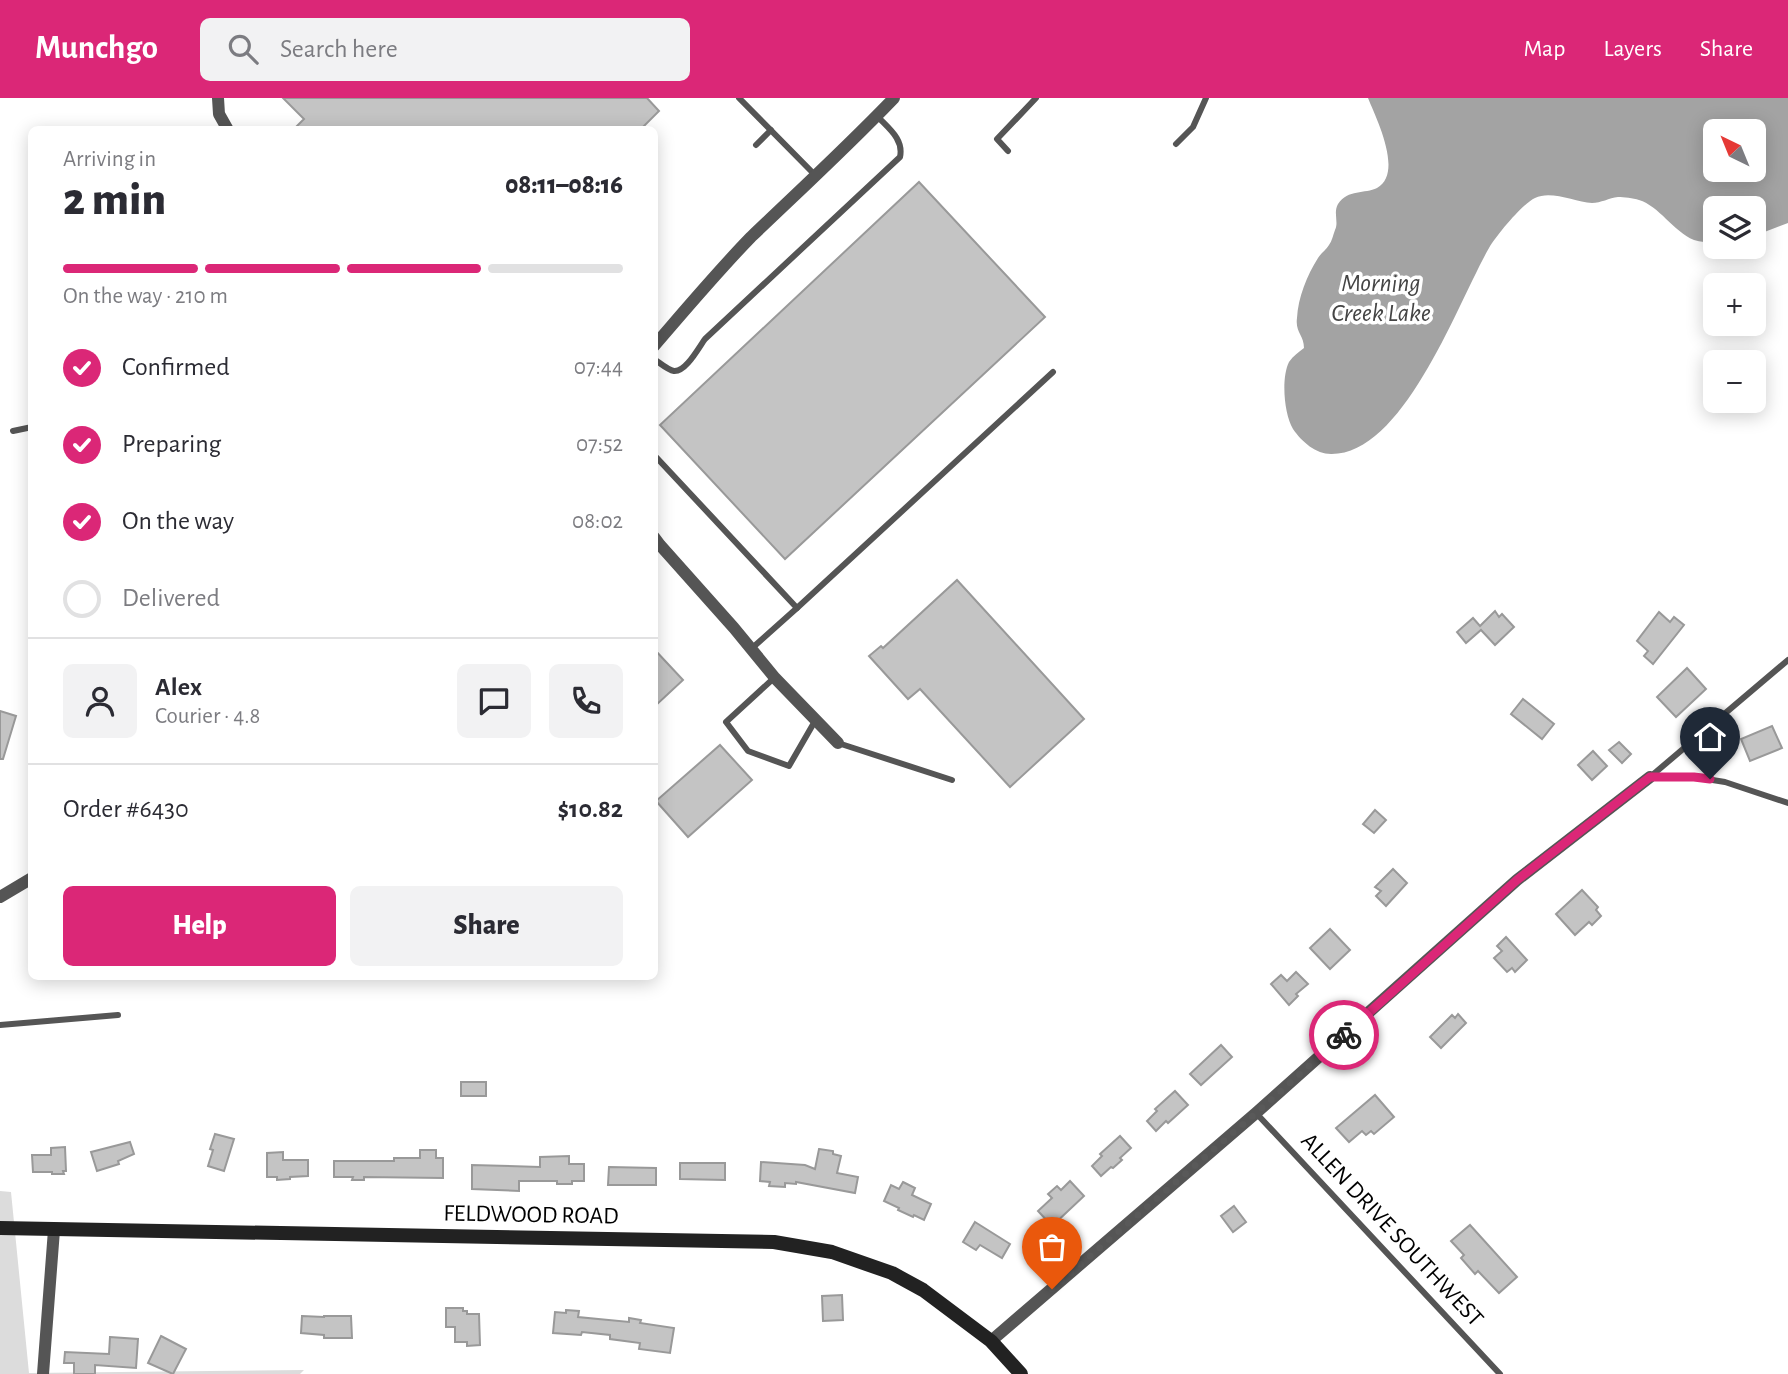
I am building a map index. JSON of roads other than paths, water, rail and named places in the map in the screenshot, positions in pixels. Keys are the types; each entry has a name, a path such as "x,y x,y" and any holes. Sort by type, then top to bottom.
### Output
{"street":[{"path":"218,98 219,114 226,126"},
{"path":"658,342 735,255 894,98"},
{"path":"658,546 775,678 838,743"},
{"path":"991,1341 1256,1113 1517,880 1650,777"},
{"path":"0,897 28,880"},
{"name":"FELDWOOD ROAD","path":"0,1228 774,1242 832,1252 892,1273 923,1290 991,1341 1021,1374"},
{"path":"43,1374 54,1230"}],"lane":[{"path":"738,98 816,176"},
{"path":"1008,150 996,139 1036,98"},
{"path":"1176,144 1193,127 1206,98"},
{"path":"658,362 672,371 680,370 705,339 900,157 902,148 897,137 877,116"},
{"path":"756,145 771,130"},
{"path":"751,649 1053,372"},
{"path":"13,431 28,427"},
{"path":"658,459 797,608"},
{"path":"1650,777 1788,660"},
{"path":"775,678 726,722 748,751 789,766 815,721"},
{"path":"838,743 952,780"},
{"path":"1650,777 1694,777 1725,782 1788,803"},
{"path":"0,1025 118,1015"},
{"name":"ALLEN DRIVE SOUTHWEST","path":"1256,1113 1500,1374"}],"water":[{"name":"Morning Creek Lake","path":"1368,98 1788,98 1788,223 1766,231 1766,196 1703,196 1703,242 1686,236 1653,208 1637,199 1618,197 1592,203 1548,195 1535,198 1503,228 1489,248 1445,337 1405,403 1382,430 1357,448 1331,454 1320,452 1293,429 1286,405 1284,386 1289,362 1304,348 1297,323 1299,303 1310,272 1332,240 1338,204 1347,196 1372,190 1385,181 1388,158"}]}
